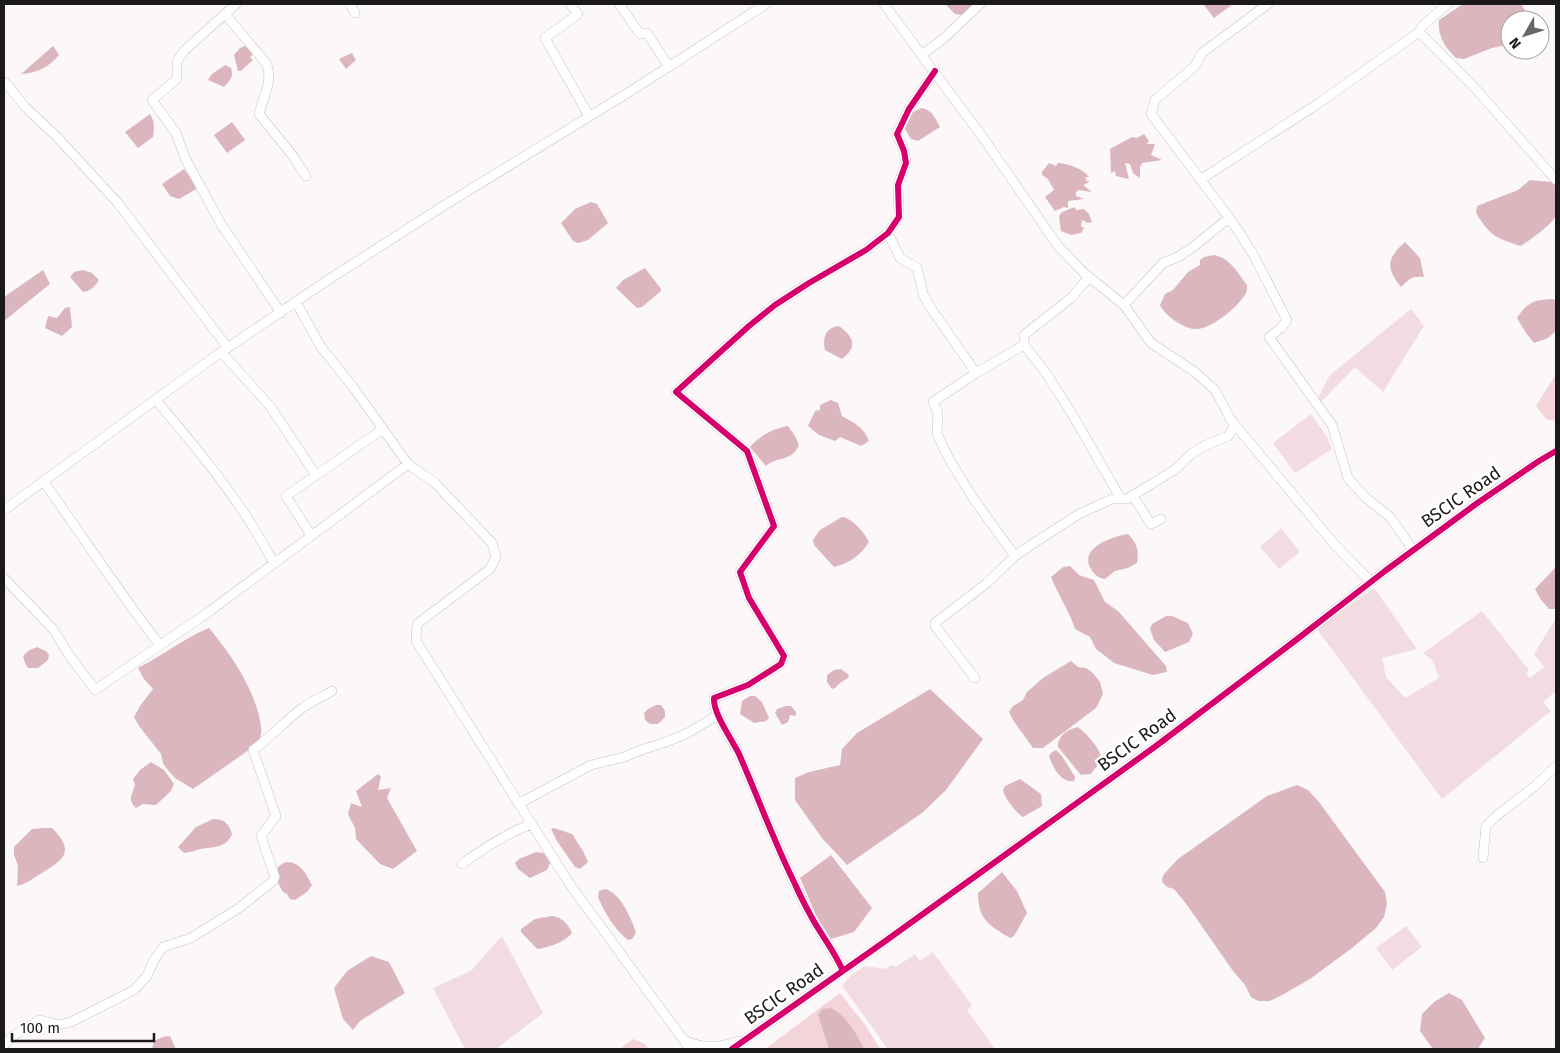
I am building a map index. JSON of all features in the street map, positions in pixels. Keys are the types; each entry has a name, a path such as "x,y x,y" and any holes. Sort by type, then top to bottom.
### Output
{"street":[{"path":"236,4 185,50 177,61 177,79 152,100 176,132 185,158 221,224 281,313"},
{"path":"350,4 355,13"},
{"path":"570,4 578,14 545,38 589,116"},
{"path":"619,4 640,34 647,33 669,67"},
{"path":"4,510 225,350 296,302 440,208 669,67 766,4"},
{"path":"884,4 935,71 1058,246 1089,277 1124,305 1151,343 1195,372 1215,390 1235,425 1335,545 1370,582"},
{"path":"922,54 949,33 980,4"},
{"path":"1268,4 1202,52 1195,66 1155,100 1151,110 1152,118 1229,218 1253,254 1287,320 1281,328 1269,337 1332,425 1348,478 1365,497 1390,517 1414,550"},
{"path":"1200,180 1320,103 1419,32 1423,25 1448,4"},
{"path":"225,14 266,63 270,71 266,97 262,102 259,114 293,156 306,176"},
{"path":"1419,32 1474,88 1556,180"},
{"path":"843,971 794,884 765,820 739,754 718,715 714,698 748,685 781,664 784,656 749,598 740,572 774,526 747,451 676,392 749,326 776,305 809,283 866,250 888,233 899,217 898,184 906,163 904,151 897,134 909,109 935,71"},
{"path":"4,82 25,107 56,136 117,202 225,350 270,406 316,475"},
{"path":"1124,305 1163,263 1178,257 1193,247 1229,218"},
{"path":"888,233 900,258 917,268 923,294 930,307 976,373"},
{"path":"1089,277 1071,298 1024,335 1024,346 1046,373 1067,406 1121,499"},
{"path":"296,302 321,347 408,464 434,482 492,543 496,557 490,570 417,624 416,641 568,883 690,1049"},
{"path":"1015,556 973,498 949,459 937,434 938,412 933,402 976,373 1024,346"},
{"path":"156,400 225,486 244,513 274,563"},
{"path":"975,678 935,626 936,623 987,583 1015,556 1079,514 1112,499 1128,499 1176,470 1192,453 1228,436 1235,425"},
{"path":"311,535 286,496 383,430"},
{"name":"BSCIC Road","path":"732,1049 1148,751 1370,582 1492,493 1556,451"},
{"path":"4,578 53,629 69,655 95,690 210,611 408,464"},
{"path":"43,481 107,571 131,609 160,645"},
{"path":"1133,496 1151,524 1161,519"},
{"path":"4,1045 14,1035 40,1020 59,1025 71,1022 134,990 147,976 163,946 191,938 238,908 273,880 275,877 273,867 261,836 276,816 253,750 303,708 332,691"},
{"path":"518,804 591,765 624,758 686,734 718,715"},
{"path":"1483,858 1486,826 1495,816 1535,786 1556,766"},
{"path":"462,864 514,831 531,824"},
{"path":"683,1040 702,1047 716,1047 744,1040"}],"shaded area":[{"path":"945,4 975,4 962,15 955,14"},
{"path":"1203,4 1233,4 1214,18"},
{"path":"1463,4 1521,4 1525,10 1500,10 1500,46 1464,59 1456,58 1448,50 1439,31 1439,20"},
{"path":"247,45 254,53 250,57 253,60 241,71 238,71 234,55 240,48"},
{"path":"53,46 59,55 51,63 37,71 21,74"},
{"path":"352,53 356,60 346,69 339,59"},
{"path":"225,65 231,68 232,74 231,79 224,87 208,80 212,74"},
{"path":"921,108 931,112 940,127 918,141 911,139 904,127 910,114"},
{"path":"150,114 154,128 153,137 138,148 125,132"},
{"path":"232,122 245,140 227,153 214,135"},
{"path":"1144,134 1149,141 1147,144 1155,144 1151,155 1162,160 1142,163 1140,178 1133,173 1130,164 1125,163 1129,179 1116,176 1115,171 1111,173 1110,149 1132,137 1137,138"},
{"path":"1049,163 1056,166 1058,163 1066,164 1083,171 1089,177 1085,177 1087,181 1090,182 1083,185 1092,192 1079,190 1076,192 1076,196 1084,199 1068,201 1068,208 1064,207 1055,211 1045,197 1054,190 1048,179 1042,175 1042,172"},
{"path":"184,169 198,188 179,199 170,196 162,184"},
{"path":"1530,180 1551,182 1556,186 1557,212 1546,227 1520,246 1499,238 1490,232 1476,213 1477,206 1518,190"},
{"path":"591,202 597,204 608,223 588,240 578,243 573,241 561,223 575,209"},
{"path":"1075,207 1076,210 1084,209 1089,214 1092,222 1088,223 1082,220 1081,226 1084,228 1081,233 1071,235 1061,231 1059,217 1064,211"},
{"path":"1405,242 1420,258 1424,277 1413,278 1401,287 1393,274 1390,264 1394,254"},
{"path":"1214,255 1225,259 1233,267 1247,285 1246,292 1235,307 1215,323 1200,329 1179,324 1160,305 1165,294 1173,290 1188,272 1200,265 1200,260"},
{"path":"645,268 661,291 642,307 637,308 616,288 623,280"},
{"path":"43,270 50,284 4,321 4,297"},
{"path":"83,270 92,273 99,280 86,292 83,292 70,277 74,272"},
{"path":"1554,299 1556,303 1556,331 1548,338 1534,343 1517,318 1532,303"},
{"path":"70,307 72,327 62,336 45,328 48,316 57,318 65,308"},
{"path":"1411,309 1424,326 1383,392 1355,367 1320,403 1318,398 1330,375"},
{"path":"839,326 848,334 852,342 850,350 842,359 825,350 824,346 828,331"},
{"path":"1556,374 1556,421 1546,419 1536,406"},
{"path":"831,400 838,403 842,416 861,429 869,441 861,446 840,437 835,441 819,435 808,426 815,411 820,410 820,405"},
{"path":"1311,414 1327,437 1332,449 1295,473 1273,443"},
{"path":"788,426 799,445 792,454 766,466 750,447 767,433"},
{"path":"842,517 858,526 869,542 854,558 834,567 814,545 813,540 820,530"},
{"path":"1281,528 1300,552 1279,569 1260,547"},
{"path":"1128,534 1137,547 1137,563 1128,568 1115,571 1105,579 1100,578 1090,567 1088,560 1090,554 1094,548 1107,540"},
{"path":"1070,566 1079,575 1094,580 1105,602 1118,611 1166,666 1167,672 1153,675 1114,663 1096,649 1090,637 1075,629 1051,577 1063,567"},
{"path":"1556,567 1556,609 1549,609 1535,589"},
{"path":"1374,588 1417,649 1382,658 1386,677 1405,698 1439,678 1433,661 1423,653 1482,611 1529,670 1526,674 1530,678 1544,667 1534,654 1556,618 1556,691 1543,702 1551,711 1442,799 1317,629"},
{"path":"1166,616 1172,616 1188,623 1193,634 1189,642 1165,652 1154,640 1150,629 1152,624"},
{"path":"209,628 242,674 254,700 261,733 259,743 193,789 175,778 167,769 161,754 134,717 153,689 144,679 138,668"},
{"path":"37,647 46,651 49,655 48,660 38,668 28,668 23,656 28,651"},
{"path":"1071,661 1078,667 1086,668 1093,673 1100,682 1103,694 1096,708 1043,748 1033,748 1009,712 1043,678"},
{"path":"841,669 849,675 848,678 832,689 827,682 827,675 834,670"},
{"path":"930,689 983,739 946,790 922,813 847,865 822,838 795,800 795,778 809,772 840,765 842,749 857,733"},
{"path":"750,696 755,696 762,702 769,718 766,721 754,723 740,714 742,701"},
{"path":"656,705 661,705 665,711 665,717 658,724 650,724 645,720 644,713"},
{"path":"791,706 796,712 796,716 790,715 788,722 782,725 775,713 777,709"},
{"path":"1078,727 1093,741 1102,759 1091,774 1081,775 1058,747 1061,736 1071,729"},
{"path":"1056,750 1075,777 1074,781 1061,777 1055,769 1049,756"},
{"path":"151,762 164,770 174,784 171,791 156,805 143,804 136,808 131,800 135,785 133,779 140,770"},
{"path":"378,774 381,777 378,790 391,788 387,798 417,851 393,869 380,864 356,839 355,828 348,814 351,803 362,807 356,791"},
{"path":"1020,779 1041,794 1042,806 1023,817 1011,805 1003,790 1005,786"},
{"path":"1297,785 1308,790 1319,802 1385,892 1387,904 1384,917 1376,928 1352,948 1310,979 1282,995 1270,1001 1258,1001 1251,997 1245,985 1187,905 1174,889 1167,887 1163,883 1162,879 1164,874 1178,859 1267,796"},
{"path":"213,819 225,822 229,827 232,834 227,842 219,846 184,853 178,847 196,827"},
{"path":"52,828 59,836 65,849 64,854 50,868 17,886 18,866 14,855 14,847 32,829"},
{"path":"554,828 572,834 583,851 588,862 580,869 575,867 557,841 551,829"},
{"path":"536,852 544,853 550,863 547,870 530,878 518,869 515,863 519,859"},
{"path":"831,855 872,908 854,932 831,939 816,915 800,878"},
{"path":"286,862 299,866 312,885 307,892 295,900 290,899 283,892 276,875 278,867"},
{"path":"1002,872 1017,891 1027,913 1014,936 1010,938 986,921 980,910 979,902 978,893"},
{"path":"605,889 616,895 632,921 636,933 632,939 628,940 618,931 604,909 598,897 599,891"},
{"path":"552,916 564,922 572,933 556,944 537,949 521,932 521,929 535,919"},
{"path":"1406,926 1422,947 1392,970 1376,948"},
{"path":"502,936 543,1013 496,1049 465,1049 433,988 471,971"},
{"path":"933,952 972,1006 967,1010 995,1049 888,1049 842,986 850,976 865,966 885,969 892,965 896,967 915,954 920,961"},
{"path":"371,956 389,962 405,993 360,1021 353,1030 343,1019 334,988 347,971"},
{"path":"840,993 866,1026 880,1049 765,1049"},
{"path":"1449,993 1462,1000 1485,1038 1478,1049 1433,1049 1420,1031 1422,1014 1434,1002"},
{"path":"831,1008 846,1020 864,1049 829,1049 818,1015 822,1009"},
{"path":"170,1036 176,1049 152,1049 154,1041"},
{"path":"633,1039 645,1044 648,1049 620,1049"}],"cycle path":[{"path":"843,971 801,897 739,754 714,704 714,698 748,685 781,664 784,656 749,598 740,572 774,526 747,451 676,392 775,305 866,250 888,233 899,217 898,185 906,163 904,151 897,134 909,109 935,71"},
{"path":"732,1049 1156,746 1476,504 1556,451"}]}
